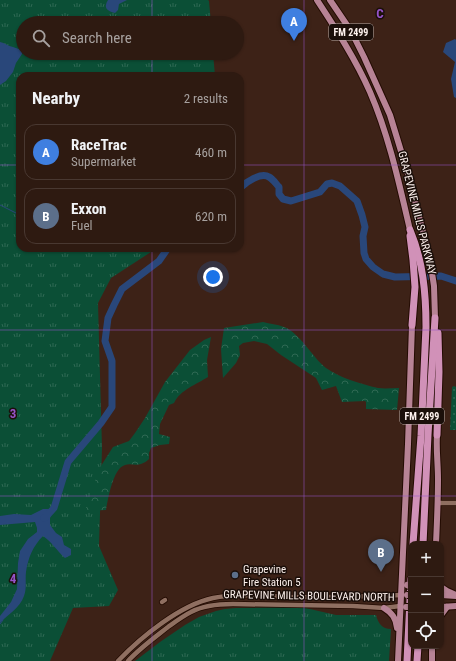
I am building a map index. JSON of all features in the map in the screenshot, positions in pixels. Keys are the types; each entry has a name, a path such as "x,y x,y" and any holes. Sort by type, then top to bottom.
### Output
{"highway":[{"path":"410,230 417,260 412,325"},
{"name":"GRAPEVINE MILLS PARKWAY","path":"413,541 421,436 426,334 424,287 417,260"},
{"path":"435,318 439,354 437,435"},
{"name":"GRAPEVINE MILLS PARKWAY","path":"423,541 435,318"},
{"path":"407,661 409,613"},
{"path":"418,649 418,661"}],"main road":[{"name":"GRAPEVINE MILLS PARKWAY","path":"317,0 350,52 369,91 384,130 396,171 410,230"},
{"name":"GRAPEVINE MILLS PARKWAY","path":"330,0 351,31 390,115 408,174 430,260 434,286 435,318"},
{"path":"396,171 401,174 408,174"},
{"path":"398,661 399,637 406,607 406,595 402,576 412,325"},
{"path":"436,541 438,503 436,450 437,435"},
{"path":"402,576 408,582"},
{"path":"444,589 456,595"},
{"path":"444,595 456,595"},
{"path":"444,607 456,606"},
{"path":"384,608 394,616 399,637"},
{"path":"432,649 432,661"}],"street":[{"path":"438,503 456,503"},
{"name":"GRAPEVINE MILLS BOULEVARD NORTH","path":"118,661 149,633 190,606 213,598 233,596 290,597 406,595"},
{"path":"233,596 233,604"},
{"name":"GRAPEVINE MILLS BOULEVARD NORTH","path":"128,661 153,638 191,612 210,606 233,604 384,608 406,607"}],"green space":[{"path":"0,0 208,0 210,16 16,16 16,60 214,60 215,72 16,72 16,252 151,252 111,278 98,303 102,448 99,546 118,590 109,606 73,608 50,661 0,661"},
{"path":"263,322 281,326 290,330 326,368 344,378 378,388 399,388 397,410 366,409 365,401 342,402 336,386 322,390 316,378 267,344 254,341 243,343 239,346 240,355 236,363 223,378 221,349 224,328"},
{"path":"211,337 207,360 208,377 180,394 174,403 169,405 160,424 159,434 170,437 169,444 151,448 149,459 139,465 127,464 121,467 114,478 106,510 85,511 99,469 113,447 129,441 145,418 165,382 190,350"},
{"path":"452,387 456,387 456,430 450,430"},
{"path":"301,607 336,615 376,615 381,625 385,628 391,629 389,661 135,661 185,625 199,617 216,611 236,608"}],"water":[{"path":"108,0 127,0 119,4 118,10 115,13 107,9 106,5"},
{"path":"455,39 456,98 454,97 451,79 455,62 443,52 446,43"},
{"path":"0,42 16,48 16,60 18,60 13,72 6,81 0,85"},
{"path":"43,509 50,509 52,513 50,525 56,533 62,537 64,545 71,549 71,555 65,558 43,536 36,544 28,562 24,596 17,607 0,623 0,616 11,602 17,589 20,551 28,539 37,532 37,528 35,522 0,525 0,516 14,514 31,515"}],"waterway":[{"path":"244,185 254,178 262,176 269,177 279,187 279,194 283,199 291,201 320,192 327,184 332,183 340,186 357,201 365,227 363,236 364,253 366,259 373,267 383,274 395,277 441,276 456,281"},
{"path":"0,205 16,213"},
{"path":"44,518 54,508 68,462 101,423 112,407 112,361 105,341 108,318 122,289 159,261 165,252"},
{"path":"0,624 3,620"}],"place":[{"name":"RaceTrac","path":"294,41"},
{"name":"Exxon","path":"381,572"},
{"name":"Grapevine Fire Station 5","path":"235,575"}]}
